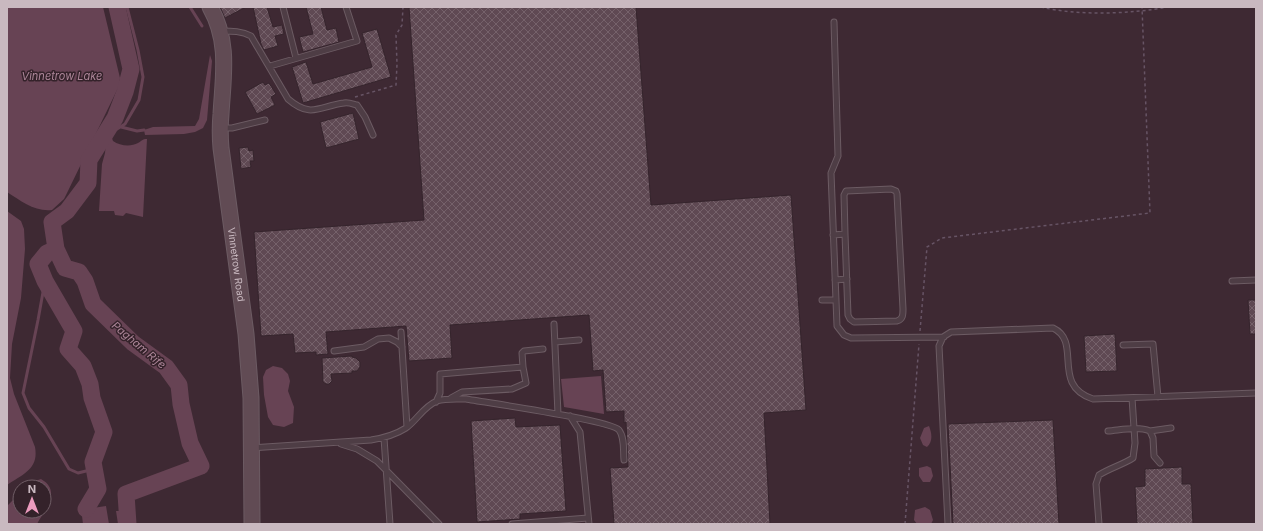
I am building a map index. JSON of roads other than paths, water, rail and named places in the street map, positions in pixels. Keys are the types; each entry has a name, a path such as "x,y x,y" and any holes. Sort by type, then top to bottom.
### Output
{"street":[{"name":"Vinnetrow Road","path":"210,7 220,31 225,69 220,128 222,165 242,296 246,334 251,398 252,524"}],"lane":[{"path":"283,7 296,58"},
{"path":"270,66 357,41 346,7"},
{"path":"834,22 838,156 831,173 837,326 841,333 851,338 944,336"},
{"path":"220,31 245,33 251,36 288,99 297,106 312,110 345,103 357,105 365,117 373,135"},
{"path":"220,128 232,128 265,120"},
{"path":"891,189 896,191 903,312 902,318 897,321 852,321 848,315 844,234 845,192 849,190 891,189"},
{"path":"833,235 844,234"},
{"path":"835,280 847,279"},
{"path":"1232,282 1256,280"},
{"path":"822,300 835,300"},
{"path":"554,324 558,414"},
{"path":"948,524 939,346 944,336 950,332 1054,328 1060,331 1066,338 1070,379 1076,390 1083,396 1093,399 1256,393"},
{"path":"401,332 407,427"},
{"path":"334,350 364,347 378,339 390,338 402,347"},
{"path":"555,342 579,340"},
{"path":"1123,345 1153,344 1158,397"},
{"path":"449,399 462,392 512,389 526,383 522,353 524,351 543,349"},
{"path":"436,402 440,393 440,374 523,366"},
{"path":"1099,524 1096,484 1099,475 1120,466 1133,458 1135,443 1132,398"},
{"path":"251,448 338,443 390,437 407,427 427,408 436,402 449,399 466,399 570,416 609,425 618,429 622,437 624,460"},
{"path":"512,524 588,521 580,432 570,416"},
{"path":"1108,431 1134,429 1145,429 1150,431 1171,428"},
{"path":"1150,431 1153,438 1154,456 1160,463"},
{"path":"384,438 390,524"},
{"path":"338,443 357,449 377,461 439,524"}],"water":[{"name":"Vinnetrow Lake","path":"7,7 103,7 120,78 119,86 64,199 52,210 34,208 7,192"},
{"path":"210,55 212,61 207,120 203,128 195,132 184,134 145,135 144,130 153,127 195,126 199,119"},
{"path":"107,131 111,135 113,141 122,145 132,145 147,139 143,217 126,213 123,216 115,215 114,211 99,211 102,164 106,142 101,141"},
{"path":"7,211 21,221 24,229 25,249 21,298 12,344 10,378 14,394 35,447 36,454 35,461 32,466 24,474 16,479 12,479 12,482 7,485"},
{"path":"273,366 282,368 288,374 290,381 288,391 294,407 293,423 284,427 273,425 268,417 264,395 263,377 266,370"},
{"path":"601,376 604,414 564,407 561,379"},
{"path":"929,426 931,437 927,447 923,445 920,438 924,428"},
{"path":"927,466 931,468 933,476 930,482 923,482 919,476 919,468"},
{"path":"12,501 12,519 40,519 37,524 7,524 7,506"},
{"path":"106,506 109,524 83,524 82,516 86,509"},
{"path":"925,507 930,510 933,520 931,524 917,524 914,520 915,510"},
{"path":"116,511 126,511 128,524 118,524"}],"waterway":[{"name":"Pagham Rife","path":"86,509 98,489 93,462 104,432 92,398 90,384 83,366 68,349 74,331 45,281 38,264 47,253 56,249 52,222 67,211 88,183 89,160 115,118 125,92 131,69 117,7"},
{"path":"107,131 117,129 125,124 139,100 143,77 127,7"},
{"path":"190,7 202,26"},
{"path":"121,127 137,131 144,130"},
{"name":"Pagham Rife","path":"56,249 65,268 79,272 85,281 93,304 133,343 166,367 179,385 181,404 190,443 201,466 126,494 128,524"},
{"path":"45,281 23,393 29,408 44,427 69,469 78,473 94,469"}]}
